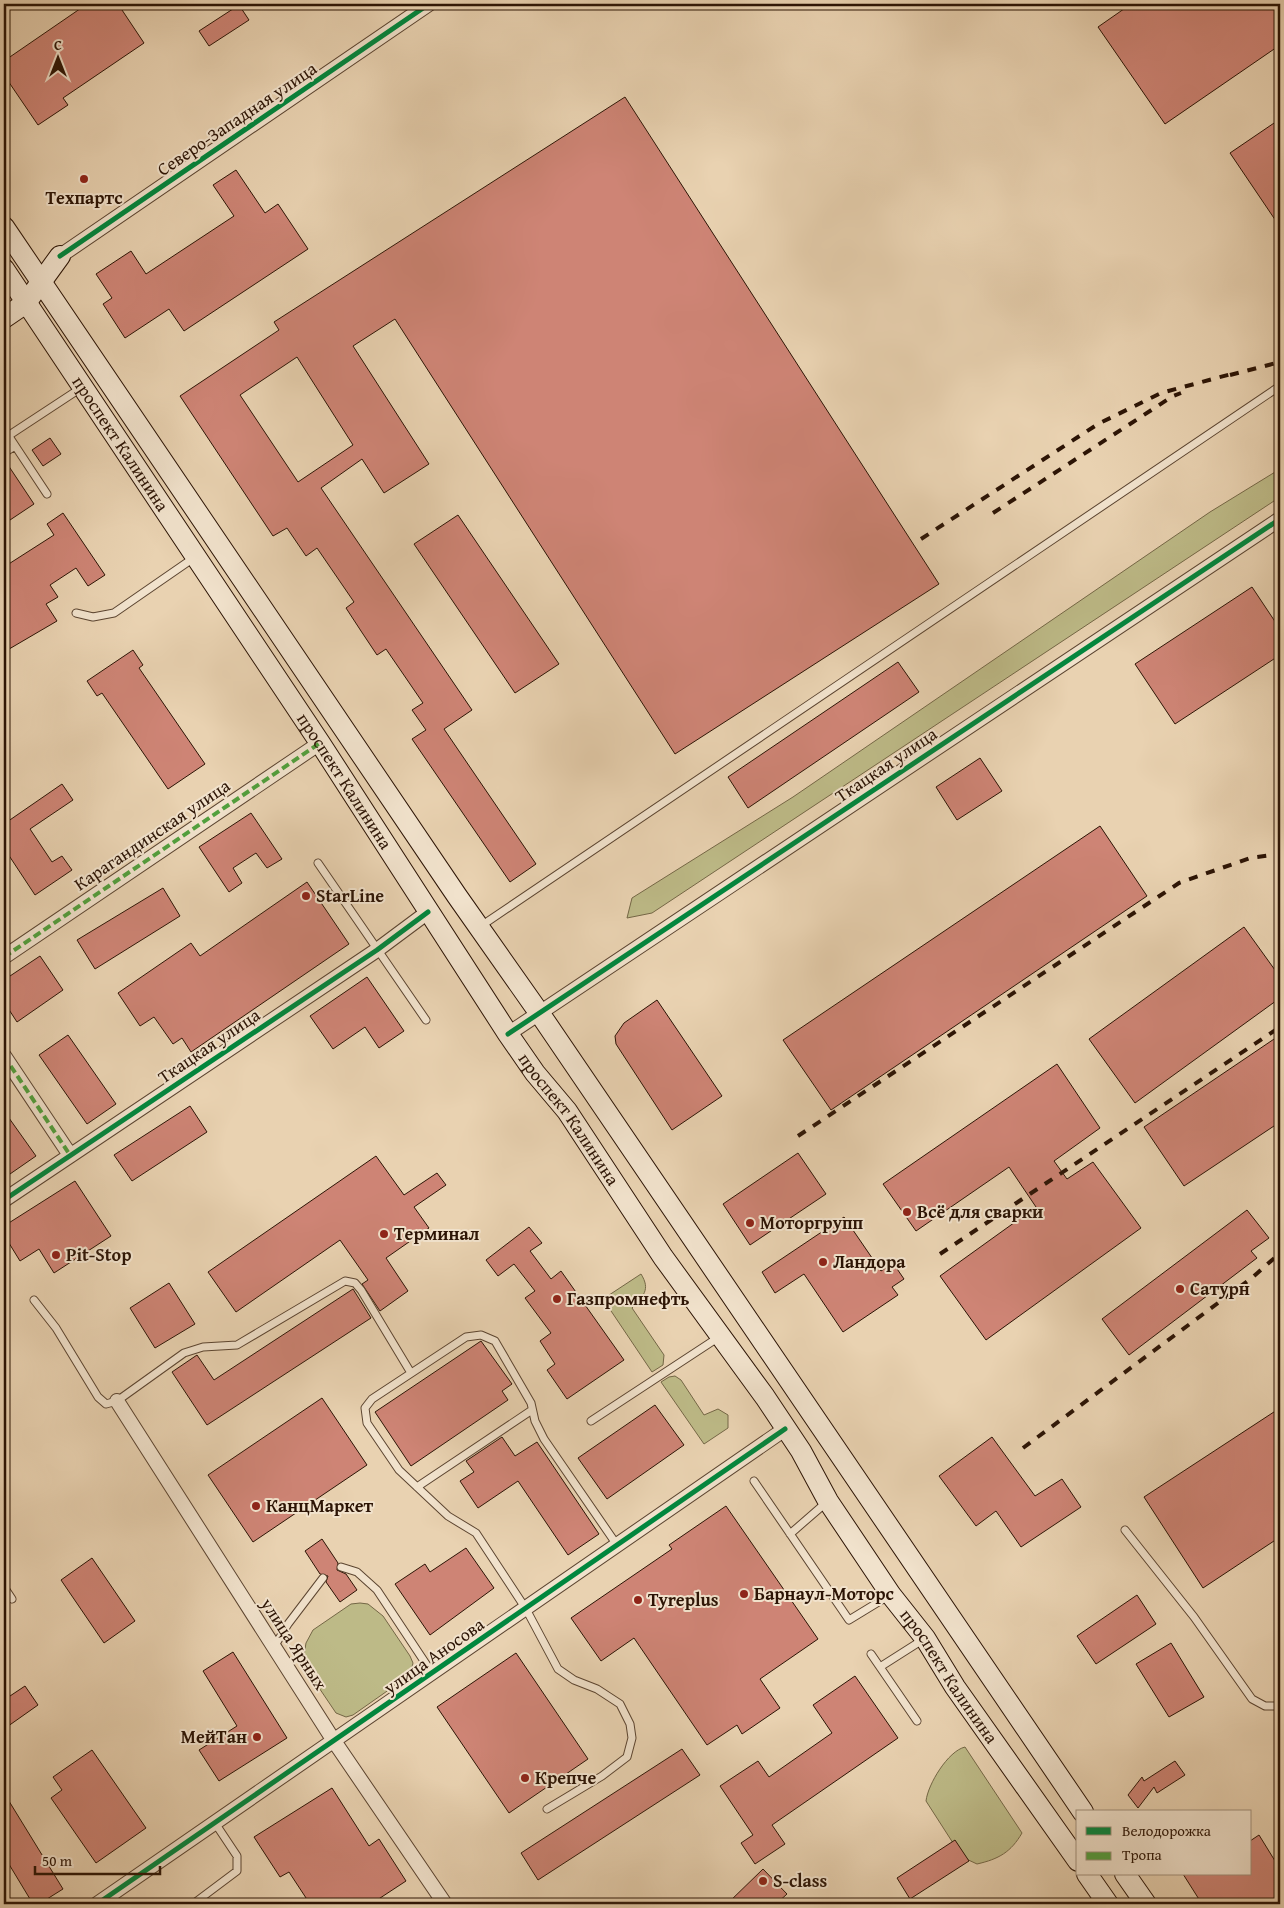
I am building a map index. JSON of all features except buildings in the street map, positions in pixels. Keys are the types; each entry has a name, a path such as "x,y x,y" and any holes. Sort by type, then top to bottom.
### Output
{"main road":[{"name":"проспект Калинина","path":"4,227 457,896 540,1014 810,1414 1082,1810"},
{"path":"4,265 60,256"},
{"path":"4,318 26,303 60,256"},
{"name":"проспект Калинина","path":"4,269 320,742 508,1034 535,1073 567,1111 663,1257 719,1337 765,1397 828,1500 891,1594 925,1638 955,1687 1076,1858"},
{"path":"428,912 457,896"},
{"path":"786,1429 810,1414"},
{"path":"1088,1876 1108,1904"},
{"path":"1127,1876 1146,1904"}],"street":[{"name":"Северо-Западная улица","path":"60,256 429,4"},
{"name":"Ткацкая улица","path":"508,1034 1280,519"},
{"name":"Карагандинская улица","path":"4,957 320,742"},
{"name":"Ткацкая улица","path":"4,1200 377,950 428,912"},
{"path":"4,1056 70,1155"},
{"name":"улица Ярных","path":"117,1401 334,1741 444,1904"},
{"name":"улица Аносова","path":"97,1904 786,1429"}],"lane":[{"path":"479,928 1280,386"},
{"path":"8,436 82,388"},
{"path":"4,429 47,494"},
{"path":"4,453 15,446"},
{"path":"76,613 93,617 114,613 196,556"},
{"path":"318,863 426,1020"},
{"path":"34,1300 56,1328 98,1397 106,1404 117,1401 184,1353 204,1347 237,1346 345,1281 355,1283 361,1290 411,1373"},
{"path":"547,1809 602,1776 627,1757 632,1738 630,1724 620,1704 597,1689 574,1680 558,1670 526,1609 476,1533 448,1516 399,1470 367,1423 365,1408 372,1399 466,1337 481,1335 495,1340 531,1403 544,1439 618,1546"},
{"path":"591,1421 719,1337"},
{"path":"418,1487 532,1410"},
{"path":"754,1481 849,1620 891,1594"},
{"path":"790,1534 828,1500"},
{"path":"1125,1530 1194,1617 1252,1699 1265,1706 1280,1706"},
{"path":"341,1566 357,1572 377,1590 432,1673"},
{"path":"274,1647 288,1624 323,1578"},
{"path":"4,1587 12,1599"},
{"path":"880,1667 925,1638"},
{"path":"871,1654 917,1721"},
{"path":"193,1904 237,1871 237,1856 215,1823"}],"shaded area":[{"path":"1280,469 1280,497 652,913 627,918 632,898 793,797 1210,512"},
{"path":"641,1274 645,1289 632,1308 664,1355 663,1365 652,1372 603,1299"},
{"path":"675,1376 681,1380 704,1415 718,1409 728,1415 728,1428 704,1444 661,1382"},
{"path":"351,1604 368,1604 383,1616 413,1663 410,1675 353,1715 346,1717 336,1713 307,1670 304,1655 306,1643 313,1630"},
{"path":"965,1747 1022,1833 1004,1854 977,1864 962,1857 926,1801 940,1769 952,1755"}],"railway":[{"path":"1230,375 1280,362"},
{"path":"921,539 1098,424 1161,393 1235,373"},
{"path":"993,513 1173,396 1181,393"},
{"path":"798,1136 1179,883 1250,858 1280,854"},
{"path":"940,1254 1280,1027"},
{"path":"1023,1448 1253,1277 1280,1253"}],"marked path":[{"path":"4,957 320,743"},
{"path":"4,1056 70,1155"}],"cycle path":[{"path":"60,256 429,4"},
{"path":"508,1034 1280,519"},
{"path":"4,1200 377,950 428,912"},
{"path":"97,1904 785,1429"}],"place":[{"name":"Техпартс","path":"84,179"},
{"name":"StarLine","path":"306,896"},
{"name":"Всё для сварки","path":"907,1212"},
{"name":"Моторгрупп","path":"750,1223"},
{"name":"Терминал","path":"384,1234"},
{"name":"Pit-Stop","path":"56,1255"},
{"name":"Ландора","path":"823,1262"},
{"name":"Сатурн","path":"1180,1289"},
{"name":"Газпромнефть","path":"557,1299"},
{"name":"КанцМаркет","path":"256,1506"},
{"name":"Барнаул-Моторс","path":"744,1594"},
{"name":"Tyreplus","path":"638,1600"},
{"name":"МейТан","path":"257,1737"},
{"name":"Крепче","path":"525,1778"},
{"name":"S-class","path":"763,1881"}]}
